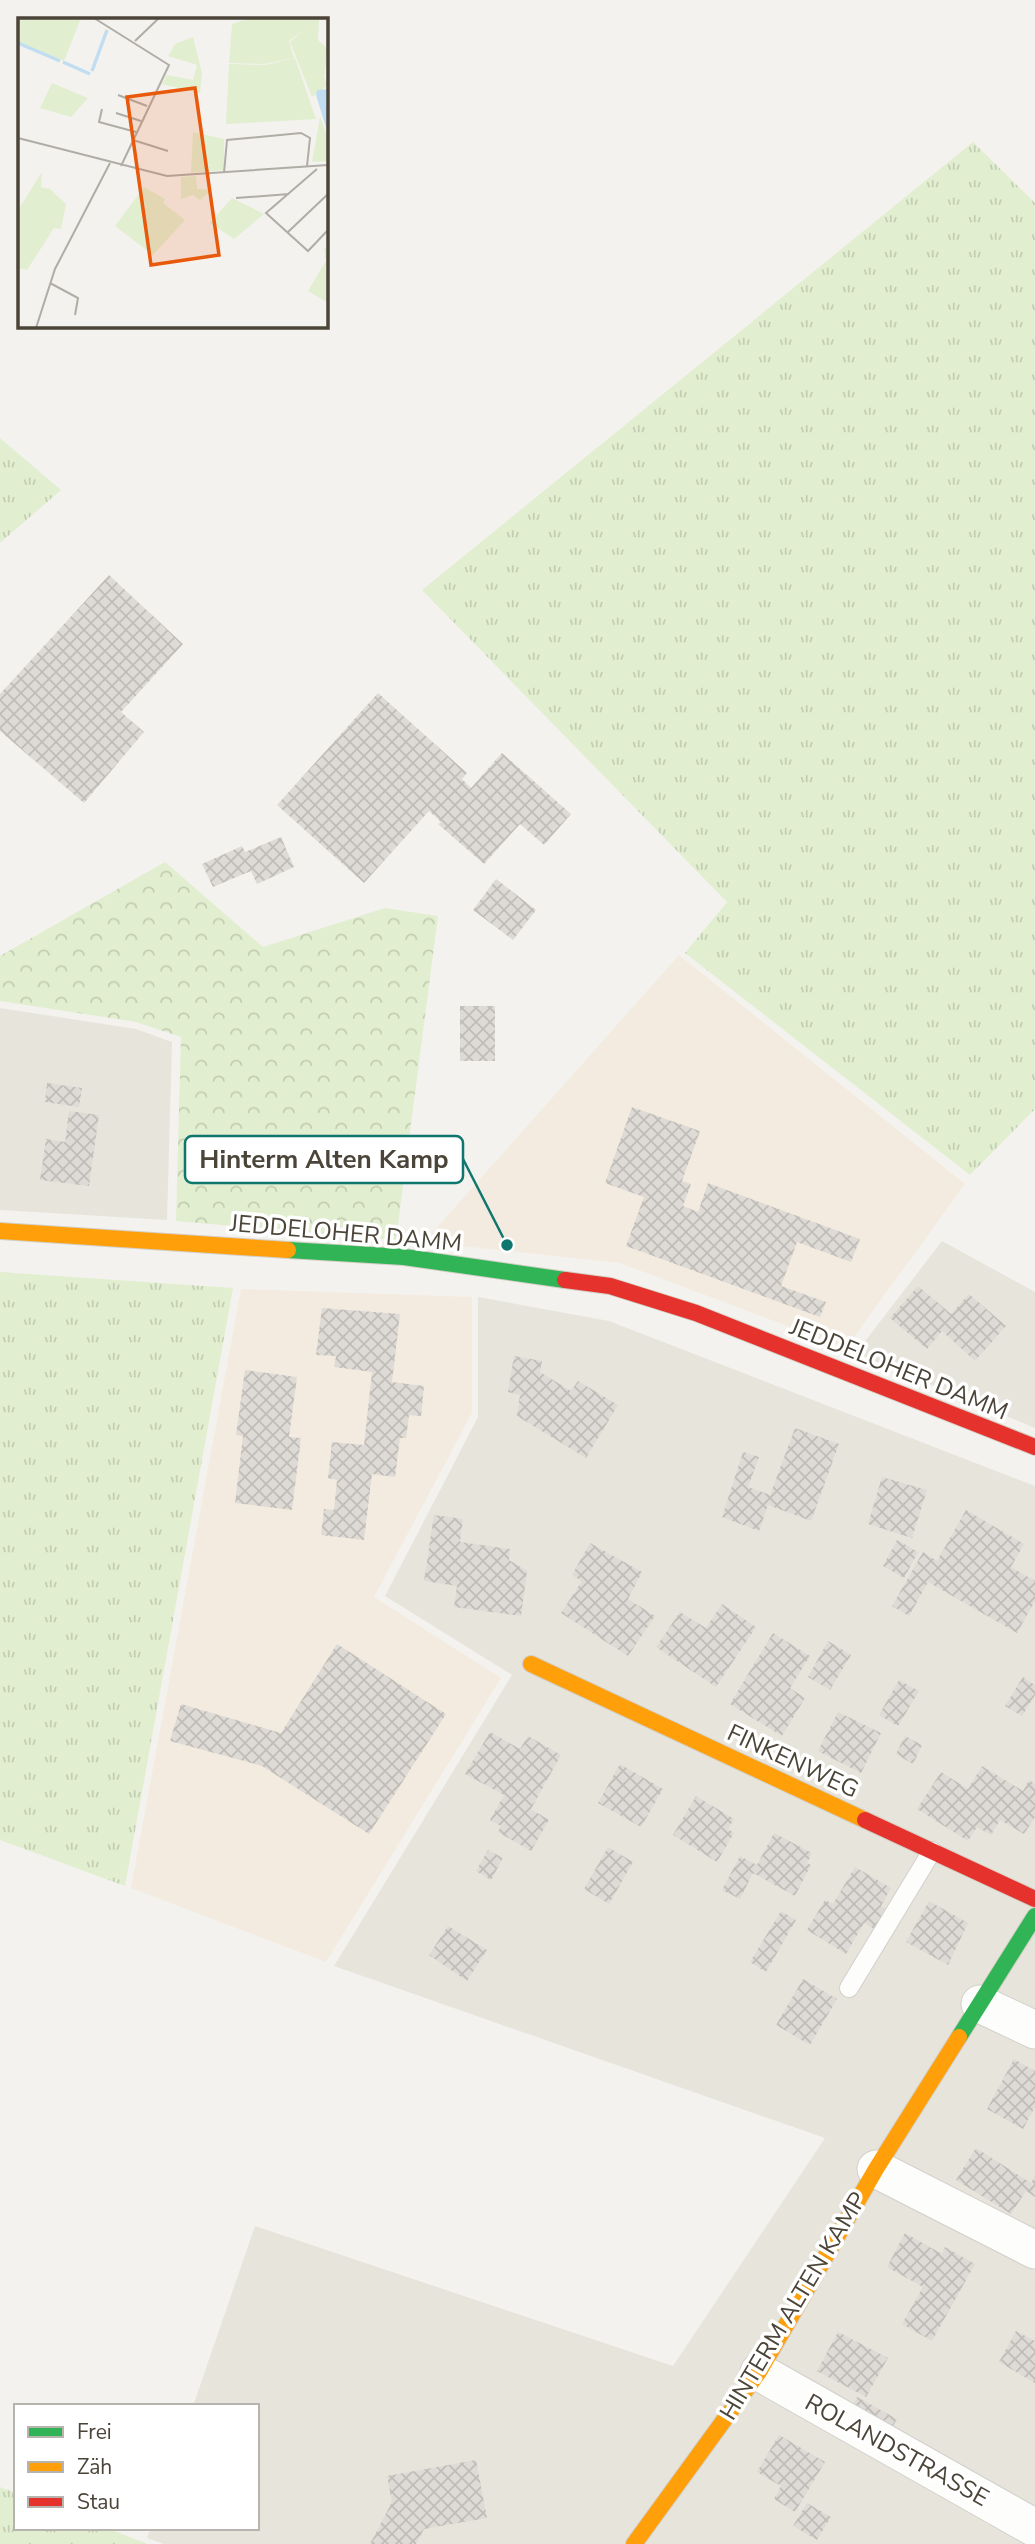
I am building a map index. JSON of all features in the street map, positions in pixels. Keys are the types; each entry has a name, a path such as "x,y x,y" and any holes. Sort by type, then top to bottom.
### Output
{"street":[{"name":"JEDDELOHER DAMM","path":"0,1231 404,1257 610,1286 696,1313 1035,1447"},
{"name":"FINKENWEG","path":"531,1664 1035,1899"},
{"name":"HINTERM ALTEN KAMP","path":"634,2544 759,2372 876,2169 1035,1916"},
{"path":"979,2004 1035,2030"},
{"name":"HINTERM ALTEN KAMP","path":"876,2169 1035,2250"},
{"name":"ROLANDSTRASSE","path":"759,2372 1035,2528"}],"lane":[{"path":"849,1988 932,1851"}],"shaded area":[{"path":"679,955 965,1184 846,1348 620,1263 424,1242"},
{"path":"0,1008 136,1029 172,1042 167,1220 0,1210"},
{"path":"942,1241 1035,1292 1035,1428 856,1353"},
{"path":"241,1289 472,1297 472,1413 374,1597 501,1678 326,1962 131,1888"},
{"path":"478,1297 609,1321 1035,1486 1035,2544 164,2544 147,2538 150,2530 259,2530 259,2404 194,2404 255,2226 673,2366 825,2138 334,1966 512,1675 385,1596 478,1417"}],"green space":[{"path":"973,142 1035,203 1035,1109 970,1175 685,953 727,902 422,590"},
{"path":"0,438 61,490 0,543"},
{"path":"165,862 263,947 385,908 438,916 396,1240 176,1221 181,1037 136,1022 0,1001 0,956"},
{"path":"0,1272 233,1288 125,1886 0,1840"},
{"path":"0,2487 14,2492 14,2530 112,2530 148,2544 0,2544"}],"building":[{"path":"109,575 183,644 121,712 144,732 84,803 0,731 0,694"},
{"path":"378,693 467,773 462,779 471,788 502,753 571,814 544,845 520,824 484,864 438,824 441,822 429,811 364,883 277,805"},
{"path":"281,837 294,867 257,884 251,871 213,887 202,864 242,846 245,852"},
{"path":"496,879 536,910 513,940 473,910"},
{"path":"460,1006 495,1006 495,1061 460,1061"},
{"path":"47,1083 82,1088 79,1107 45,1102"},
{"path":"632,1107 700,1131 682,1181 691,1184 683,1206 698,1212 708,1183 860,1239 851,1262 797,1242 781,1286 826,1302 820,1317 626,1246 644,1197 605,1183"},
{"path":"69,1111 99,1115 89,1186 40,1180 46,1139 65,1142"},
{"path":"918,1286 951,1314 969,1294 1006,1326 975,1361 942,1331 927,1349 890,1318"},
{"path":"322,1308 400,1314 392,1382 424,1386 421,1416 409,1415 406,1438 400,1438 395,1477 372,1474 364,1540 321,1535 324,1509 334,1510 337,1480 328,1478 332,1442 364,1445 372,1372 334,1367 336,1356 316,1355"},
{"path":"514,1356 542,1361 540,1372 571,1391 578,1381 618,1405 586,1458 517,1416 520,1395 508,1392"},
{"path":"245,1370 297,1377 289,1437 301,1438 292,1510 235,1503 243,1436 236,1435"},
{"path":"795,1428 839,1444 811,1521 768,1505 759,1531 722,1517 743,1452 759,1457 748,1487 770,1495"},
{"path":"882,1477 927,1490 912,1538 868,1524"},
{"path":"966,1510 1024,1544 1011,1567 1035,1581 1035,1601 1017,1633 928,1582 909,1616 892,1606 923,1552 937,1561"},
{"path":"434,1515 463,1519 460,1542 510,1549 509,1560 527,1571 521,1616 454,1607 457,1586 424,1581"},
{"path":"897,1540 918,1552 904,1578 883,1566"},
{"path":"590,1543 642,1572 628,1599 655,1616 628,1656 561,1613 582,1581 572,1575"},
{"path":"722,1604 756,1627 716,1687 656,1647 680,1612 706,1628"},
{"path":"773,1633 810,1656 790,1688 805,1698 782,1736 730,1704"},
{"path":"828,1641 851,1655 830,1690 808,1677"},
{"path":"337,1644 446,1714 369,1834 262,1766 170,1741 181,1704 281,1733"},
{"path":"1023,1677 1035,1685 1035,1695 1022,1716 1005,1706"},
{"path":"899,1680 919,1691 898,1726 879,1715"},
{"path":"838,1712 881,1733 861,1773 818,1751"},
{"path":"490,1732 520,1749 528,1736 561,1755 531,1809 549,1820 531,1851 498,1832 501,1826 490,1820 504,1795 465,1774"},
{"path":"905,1736 922,1745 913,1764 896,1754"},
{"path":"620,1764 663,1789 641,1827 598,1803"},
{"path":"982,1766 1023,1791 1029,1780 1035,1784 1035,1817 1024,1834 1000,1820 991,1835 977,1827 968,1841 917,1809 941,1772 968,1789"},
{"path":"696,1796 734,1819 728,1829 734,1833 717,1862 673,1835"},
{"path":"774,1833 812,1853 807,1863 811,1865 795,1896 753,1873 740,1899 722,1890 740,1856 757,1865"},
{"path":"608,1847 633,1862 609,1904 584,1889"},
{"path":"488,1850 503,1858 491,1880 476,1871"},
{"path":"855,1867 891,1888 881,1906 888,1910 876,1930 864,1923 846,1954 807,1930 825,1900 833,1904"},
{"path":"929,1901 968,1923 948,1965 906,1942"},
{"path":"781,1911 796,1920 766,1972 750,1962"},
{"path":"448,1926 487,1950 467,1981 429,1955"},
{"path":"803,1979 837,1999 810,2045 776,2025"},
{"path":"1014,2059 1035,2071 1035,2107 1023,2129 987,2109"},
{"path":"976,2148 1031,2183 1035,2176 1035,2197 1026,2191 1011,2214 956,2180"},
{"path":"905,2233 942,2254 945,2247 975,2264 932,2341 902,2324 923,2287 887,2267"},
{"path":"1016,2331 1035,2341 1035,2383 999,2362"},
{"path":"838,2332 888,2358 866,2397 817,2371"},
{"path":"857,2397 897,2419 887,2436 848,2414"},
{"path":"779,2435 825,2462 795,2512 774,2499 781,2486 757,2472"},
{"path":"476,2460 487,2518 424,2529 416,2544 370,2544 392,2502 387,2476"},
{"path":"807,2503 831,2517 817,2540 793,2526"}],"traffic: fast":[{"path":"288,1250 404,1257 565,1280"},
{"path":"959,2037 1035,1916"}],"traffic: slow":[{"path":"0,1231 288,1250"},
{"path":"531,1664 865,1820"},
{"path":"634,2544 759,2372 876,2169 959,2037"}],"traffic: jam":[{"path":"565,1280 610,1286 696,1313 1035,1447"},
{"path":"865,1820 1035,1899"}],"place":[{"name":"Hinterm Alten Kamp","path":"507,1245"}]}
